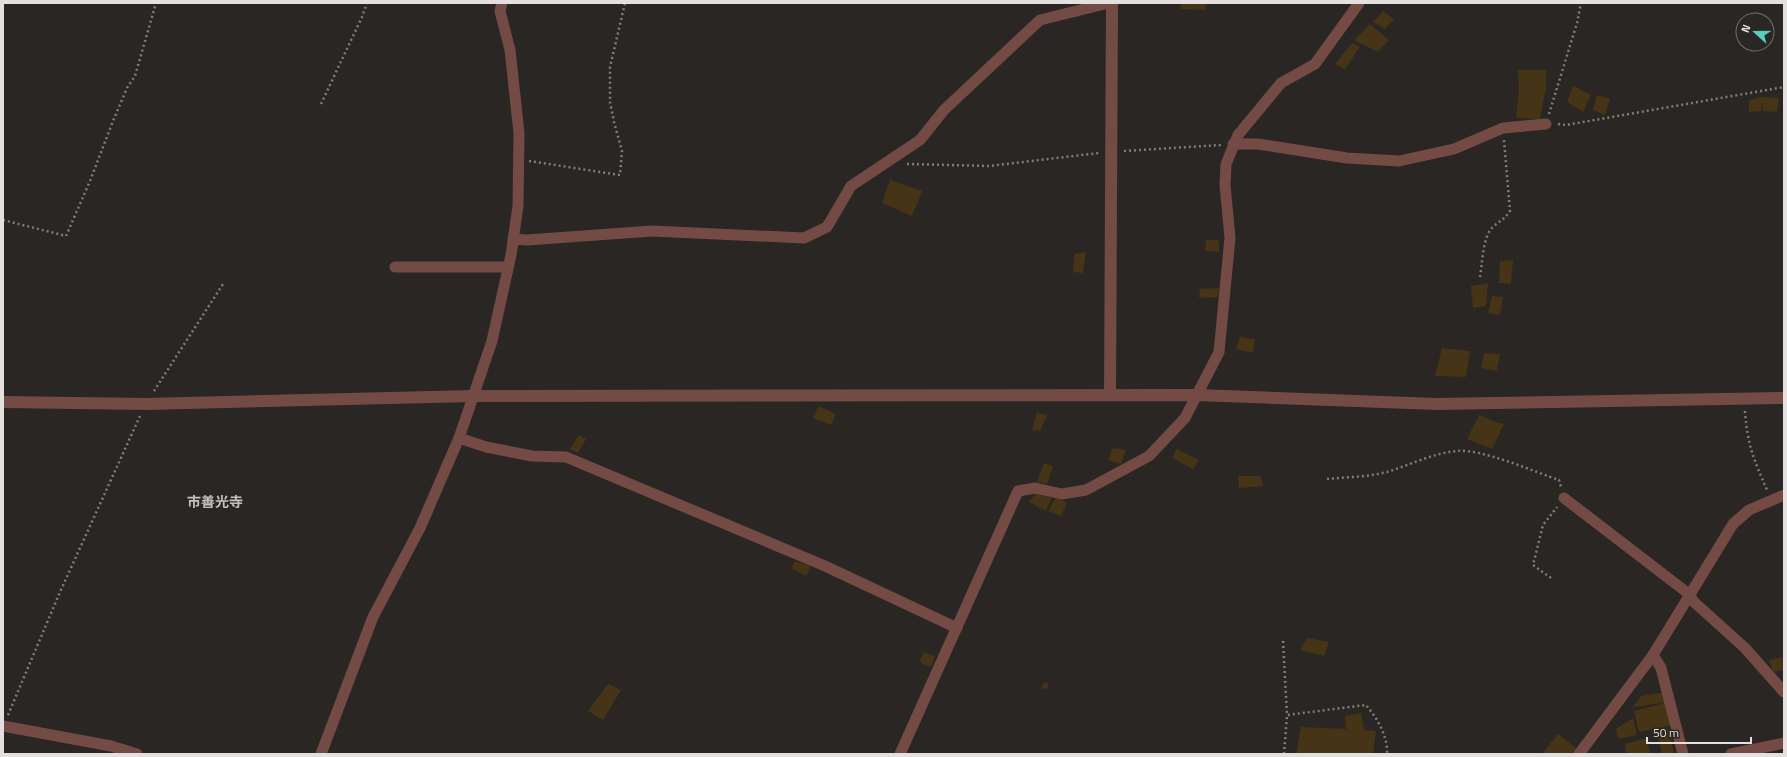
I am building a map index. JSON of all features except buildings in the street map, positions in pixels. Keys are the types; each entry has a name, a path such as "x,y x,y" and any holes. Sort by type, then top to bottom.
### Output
{"street":[{"path":"321,754 373,617 420,528 459,438 492,341 508,267 518,206 519,133 510,50 500,11 502,3"},
{"path":"513,239 527,240 652,231 804,238 827,227 851,186 920,140 944,110 1040,20 1110,3 1110,395"},
{"path":"900,754 1018,491 1035,488 1062,494 1086,490 1149,456 1182,421 1219,352 1230,238 1226,164 1233,144 1238,135 1281,83 1315,64 1359,3"},
{"path":"1233,144 1258,144 1347,158 1399,161 1454,149 1503,128 1546,124"},
{"path":"395,267 508,267"},
{"path":"3,402 146,404 473,396 1197,395 1436,404 1784,398"},
{"path":"459,438 486,447 532,456 566,457 825,566 957,628"},
{"path":"1579,754 1653,654 1733,524 1749,510 1784,495"},
{"path":"1564,498 1689,594 1694,602 1745,648 1784,692"},
{"path":"1653,654 1661,668 1683,754"},
{"path":"3,726 111,746 137,754"},
{"path":"1731,754 1784,743"}],"path":[{"path":"3,220 66,236 90,181 127,88 135,76 156,3"},
{"path":"321,104 362,17 367,3"},
{"path":"518,159 620,175 622,151 610,102 610,67 625,3"},
{"path":"1581,3 1577,23 1546,124 1566,124 1784,87"},
{"path":"1480,277 1486,241 1490,229 1504,219 1510,211 1503,128"},
{"path":"886,163 989,166 1111,152 1233,144"},
{"path":"3,726 60,592 146,404 223,284"},
{"path":"1744,398 1746,429 1751,454 1772,499"},
{"path":"1327,479 1363,476 1386,472 1423,459 1458,450 1481,453 1559,480 1564,498 1543,525 1533,565 1551,578"},
{"path":"1283,641 1287,715 1284,754"},
{"path":"1287,715 1366,705 1376,717 1384,734 1387,754"}],"district":[{"name":"市善光寺","path":"215,502"}]}
